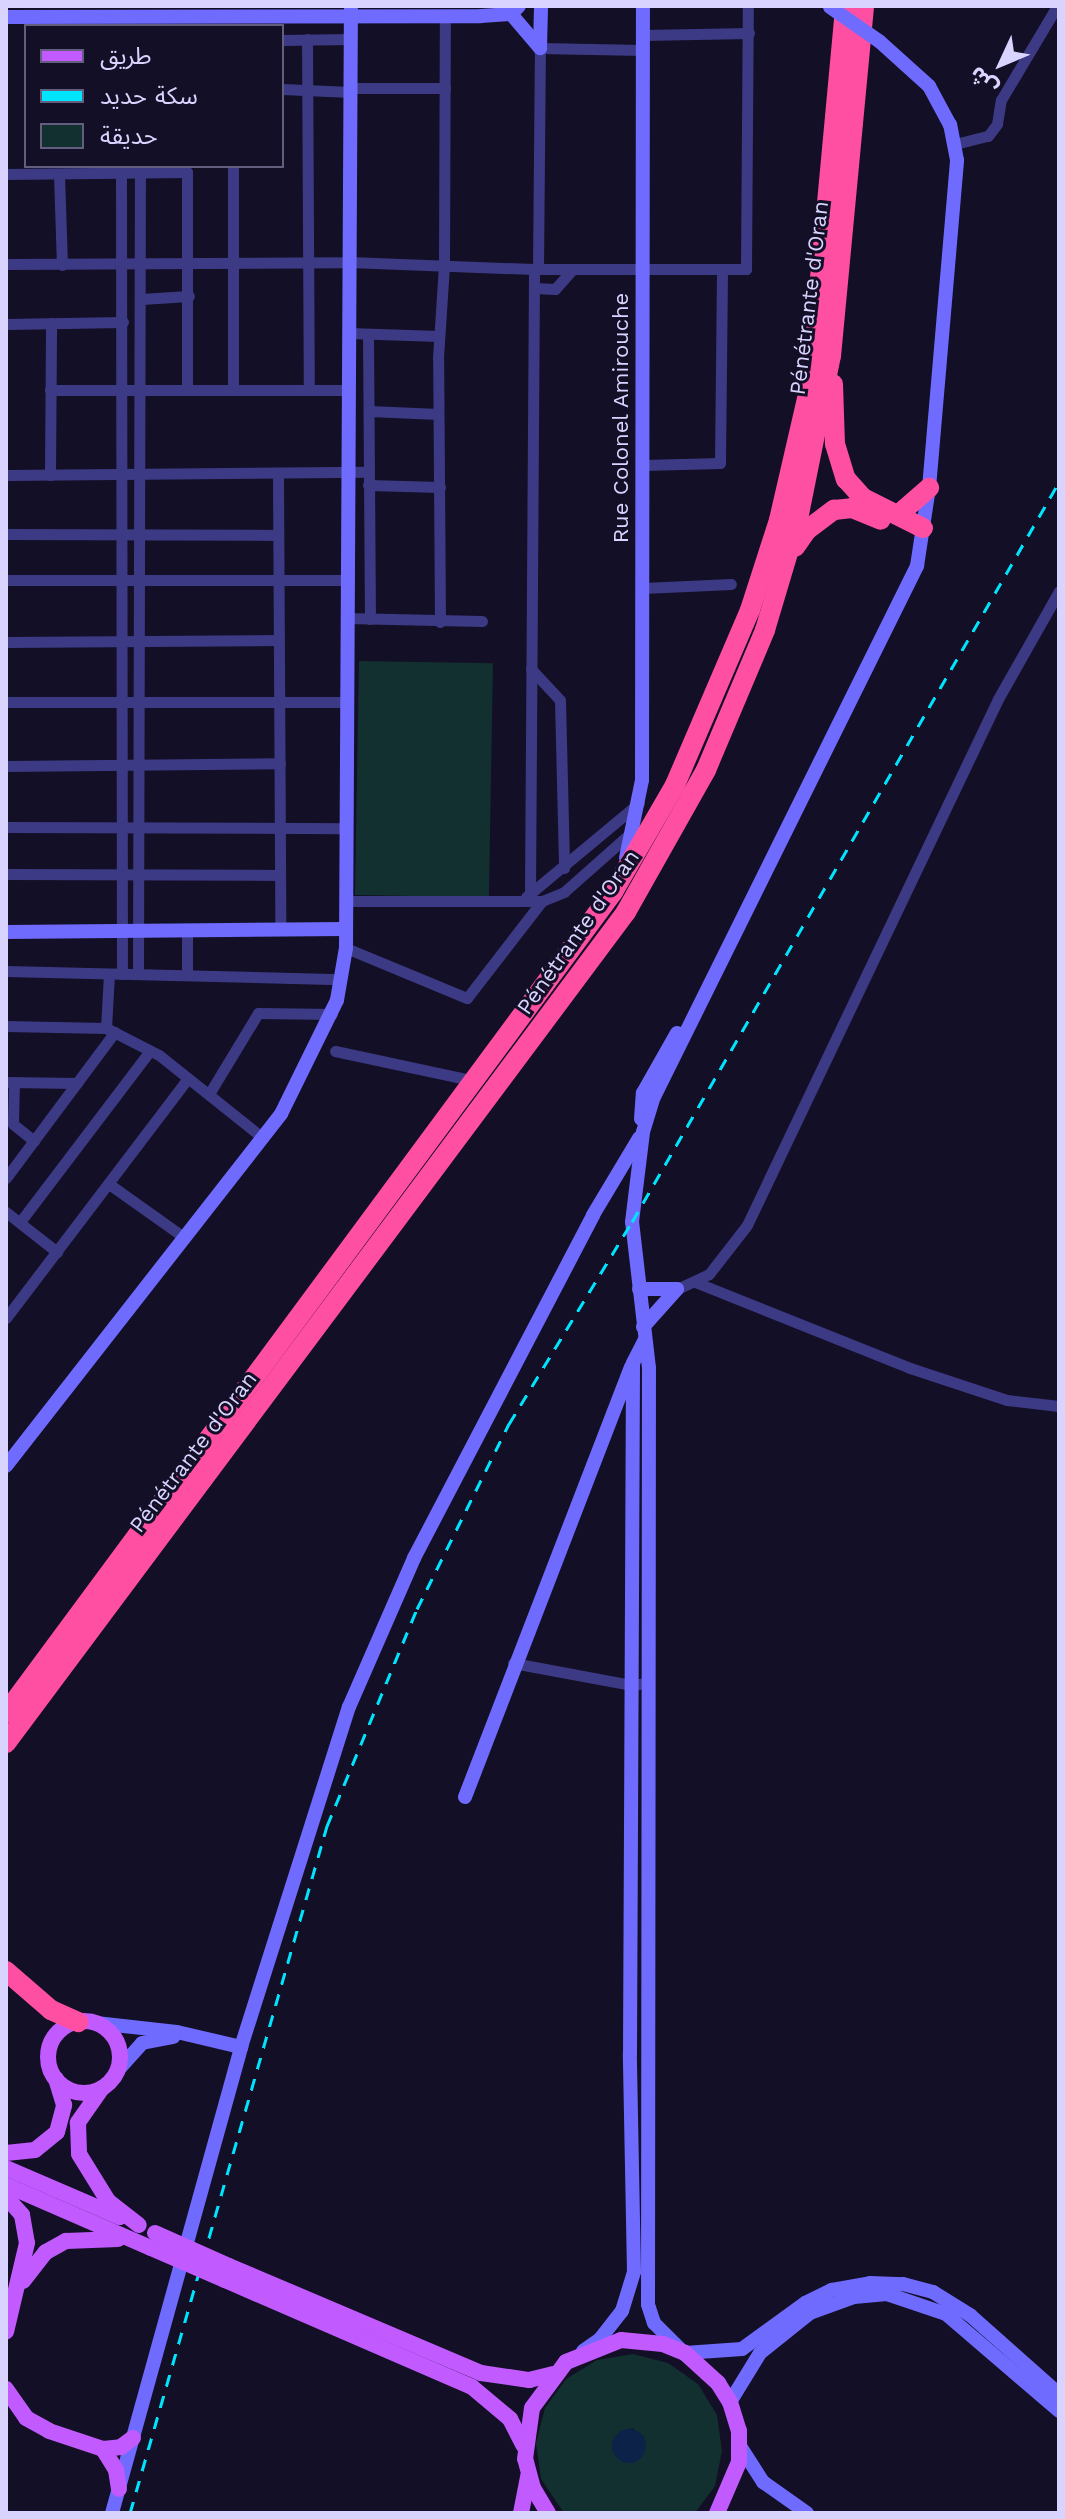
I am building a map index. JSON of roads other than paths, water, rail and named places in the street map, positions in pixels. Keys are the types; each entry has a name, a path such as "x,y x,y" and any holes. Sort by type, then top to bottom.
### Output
{"highway":[{"name":"Pénétrante d'Oran","path":"6,1713 613,892 650,833 707,720 750,610 779,520 810,386 845,6"},
{"name":"Pénétrante d'Oran","path":"6,1743 626,912 706,770 778,592 831,356 864,6"},
{"path":"831,356 840,467 863,498 899,514 922,534"},
{"path":"899,514 929,488"},
{"path":"778,592 795,547 807,530 834,510 852,508 922,534"},
{"path":"6,1756 63,1667"},
{"path":"6,1971 51,2010 87,2022"}],"main road":[{"path":"6,2153 35,2150 57,2132 64,2105 55,2078 50,2046 63,2028 87,2022 117,2042 118,2070 82,2111 79,2154 108,2201 139,2225 149,2242"},
{"path":"55,2078 78,2092 104,2087"},
{"path":"6,2168 139,2225"},
{"path":"6,2185 481,2373 529,2380 553,2374"},
{"path":"6,2196 38,2200"},
{"path":"6,2196 26,2228 20,2286 6,2332"},
{"path":"20,2286 39,2259 66,2241 92,2237 149,2242"},
{"path":"227,2273 472,2387 510,2419 525,2447"},
{"path":"521,2513 527,2471 525,2447 532,2408 553,2374 581,2352 600,2344 642,2340 684,2353 718,2383 730,2402 740,2446 736,2477 717,2513"},
{"path":"6,2389 37,2425 103,2449 121,2447 133,2438"},
{"path":"103,2449 116,2470 119,2489"},
{"path":"527,2471 548,2513"}],"street":[{"path":"530,895 534,288 541,6"},
{"name":"Rue Colonel Amirouche","path":"613,892 640,802 643,6"},
{"path":"6,264 123,266 349,262 536,269 746,269 748,6"},
{"path":"829,6 879,41 929,86 955,144 957,178 929,488 922,534 905,598 733,940 643,1093 643,1132 632,1222 649,1368 648,2304 654,2323 684,2353 742,2349 805,2303 832,2290 870,2283 903,2284 933,2292 970,2315 1059,2394"},
{"path":"955,144 988,136 997,124 1001,100 1057,6"},
{"path":"6,17 183,22 351,12 445,16 515,10 540,48"},
{"path":"6,1466 263,1138 299,1085 332,1014 341,979 346,948 346,473 351,12"},
{"path":"440,622 438,414 444,266 445,16"},
{"path":"643,35 749,33"},
{"path":"307,39 309,388"},
{"path":"284,40 351,39"},
{"path":"540,48 642,50"},
{"path":"284,89 445,88"},
{"path":"233,168 233,386"},
{"path":"6,174 140,175 187,172 187,387"},
{"path":"59,175 62,265"},
{"path":"121,175 124,474 120,766 122,974"},
{"path":"138,972 140,175"},
{"path":"534,288 555,289 573,269"},
{"path":"643,465 720,463 722,270"},
{"path":"141,299 189,296"},
{"path":"6,324 123,322"},
{"path":"50,475 51,323"},
{"path":"349,333 439,336"},
{"path":"368,334 370,619"},
{"path":"50,390 233,386 348,390"},
{"path":"369,411 438,414"},
{"path":"6,475 346,473 440,487"},
{"path":"278,474 280,930"},
{"path":"6,534 140,532 278,535"},
{"path":"6,580 278,577 346,580"},
{"path":"643,588 731,584"},
{"path":"639,1289 677,1289 709,1274 747,1225 998,699 1059,591"},
{"path":"346,618 482,621"},
{"path":"6,642 279,640"},
{"path":"531,669 560,700 564,868"},
{"path":"6,702 346,702"},
{"path":"6,766 280,763"},
{"path":"514,902 530,895 640,802"},
{"path":"6,827 346,828"},
{"path":"346,901 542,901 564,892 634,829"},
{"path":"607,853 619,856 622,867"},
{"path":"6,874 280,875"},
{"path":"346,948 467,998 542,901"},
{"path":"6,932 346,929"},
{"path":"187,930 187,973"},
{"path":"6,971 341,979"},
{"path":"6,1178 77,1083 110,1030 109,974"},
{"path":"209,1094 258,1013 332,1014"},
{"path":"6,1026 110,1030 150,1051 263,1138"},
{"path":"20,1222 150,1051"},
{"path":"335,1051 476,1081"},
{"path":"6,1318 188,1078"},
{"path":"34,1141 13,1124 10,1082 77,1083"},
{"path":"112,2513 240,2050 323,1783 382,1628 414,1558 593,1215 643,1132"},
{"path":"109,1184 185,1238"},
{"path":"6,1212 57,1252"},
{"path":"695,1282 910,1368 1007,1400 1059,1406"},
{"path":"465,1797 513,1663 643,1334 677,1289"},
{"path":"581,2352 613,2326 634,2272 630,2054 633,1363"},
{"path":"513,1663 632,1685 647,1683"},
{"path":"87,2022 177,2032 240,2050"},
{"path":"118,2070 142,2043 162,2037 240,2050"},
{"path":"630,2054 646,2056"},
{"path":"730,2402 753,2360 810,2313 854,2297 887,2294 946,2314 1059,2411"},
{"path":"740,2446 763,2482 807,2513"}],"water":[{"path":"629,2429 641,2434 646,2446 641,2458 629,2463 617,2458 612,2446 617,2434"}],"railway":[{"path":"130,2513 327,1826 417,1609 509,1424 632,1222 1059,482"}]}
